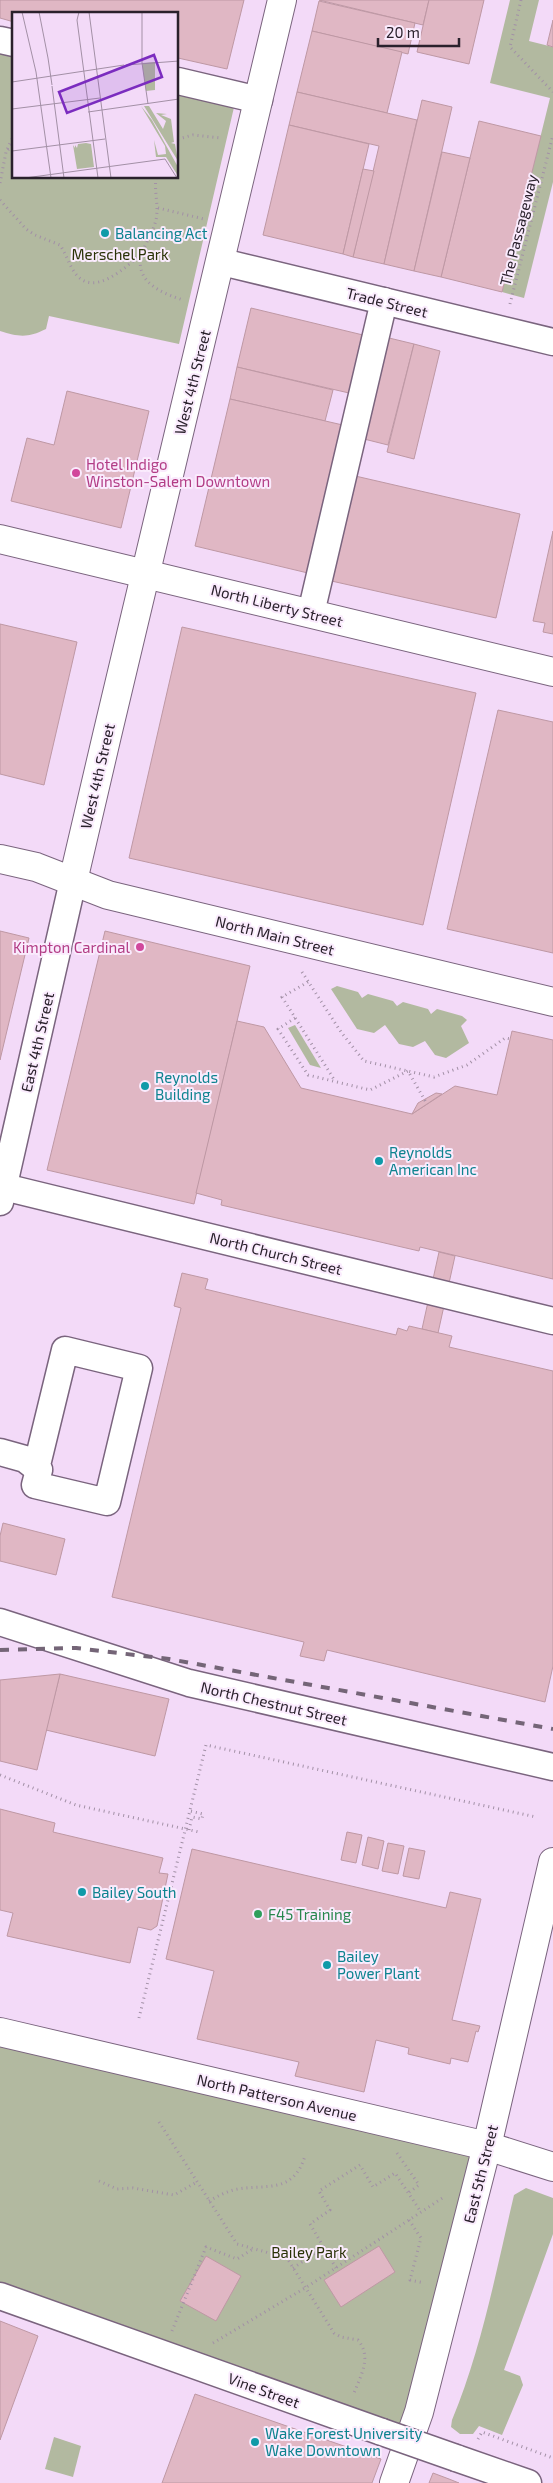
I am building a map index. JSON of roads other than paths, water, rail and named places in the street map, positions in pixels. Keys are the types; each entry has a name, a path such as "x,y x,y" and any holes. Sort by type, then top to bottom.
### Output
{"main road":[{"name":"West 4th Street","path":"73,881 145,574 222,262 282,0"},
{"name":"North Liberty Street","path":"0,539 553,672"},
{"name":"North Main Street","path":"0,859 36,867 108,894 553,1002"},
{"name":"East 5th Street","path":"394,2483 419,2412 487,2146 553,1862"},
{"name":"North Patterson Avenue","path":"0,2032 487,2146 553,2167"}],"street":[{"path":"179,81 259,100"},
{"name":"Trade Street","path":"222,262 553,342"},
{"path":"311,613 384,301"},
{"name":"East 4th Street","path":"1,1192 73,881"},
{"name":"North Church Street","path":"1,1192 553,1321"},
{"path":"0,1452 25,1459 36,1469 39,1470 35,1485 107,1502 139,1368 65,1350 36,1469"},
{"path":"0,1468 23,1473 36,1469"},
{"name":"North Chestnut Street","path":"0,1622 189,1683 553,1767"},
{"name":"Vine Street","path":"0,2296 382,2432 466,2451 528,2483"}],"railway":[{"path":"0,1650 76,1648 169,1659 553,1729"}],"place":[{"name":"Balancing Act","path":"105,233"},
{"name":"Hotel Indigo Winston-Salem Downtown","path":"76,473"},
{"name":"Kimpton Cardinal","path":"140,947"},
{"name":"Reynolds Building","path":"145,1086"},
{"name":"Reynolds American Inc","path":"379,1161"},
{"name":"Bailey South","path":"82,1892"},
{"name":"F45 Training","path":"258,1914"},
{"name":"Bailey Power Plant","path":"327,1965"},
{"name":"Wake Forest University Wake Downtown","path":"255,2442"}],"park label":[{"name":"Merschel Park","path":"120,254"},
{"name":"Bailey Park","path":"309,2252"}]}
